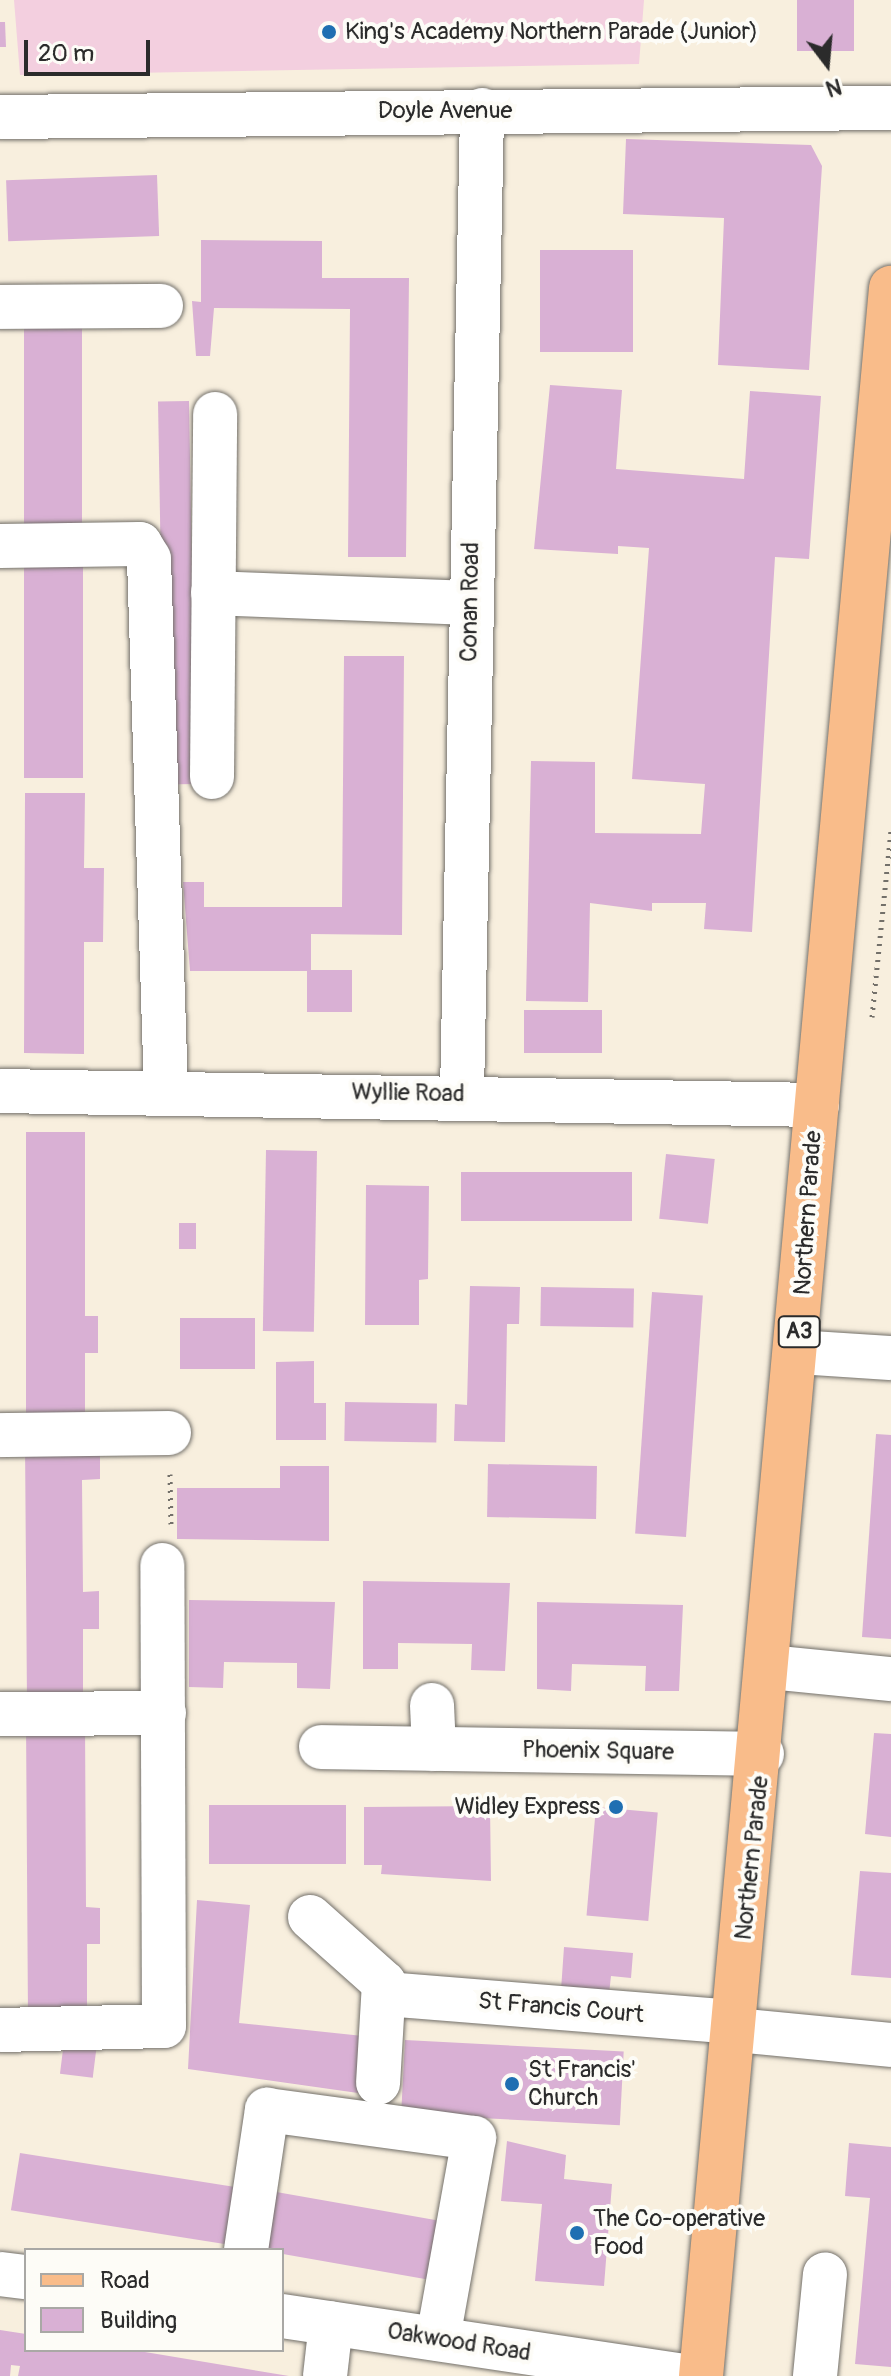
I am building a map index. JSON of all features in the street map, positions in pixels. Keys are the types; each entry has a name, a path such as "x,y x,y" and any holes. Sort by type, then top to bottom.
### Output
{"main road":[{"name":"Northern Parade","path":"701,2376 770,1667 817,1105 879,538 891,288"}],"street":[{"name":"Doyle Avenue","path":"0,117 891,108"},
{"name":"Conan Road","path":"462,1093 469,603 482,110"},
{"path":"0,307 161,306"},
{"path":"212,777 215,414"},
{"path":"0,546 140,544 149,559 166,1091"},
{"path":"213,593 469,603"},
{"name":"Wyllie Road","path":"0,1091 462,1093 817,1105"},
{"path":"798,1352 891,1358"},
{"path":"0,1435 169,1433"},
{"path":"0,2030 164,2026 162,1565"},
{"path":"770,1667 891,1679"},
{"path":"432,1705 434,1749"},
{"path":"0,1714 164,1713"},
{"name":"Phoenix Square","path":"321,1747 762,1754"},
{"path":"310,1917 373,1966 386,1994 378,2083"},
{"name":"St Francis Court","path":"386,1994 736,2026 891,2045"},
{"path":"246,2248 267,2110 474,2138 438,2339"},
{"path":"0,2274 24,2277"},
{"path":"815,2376 825,2274"},
{"name":"Oakwood Road","path":"284,2316 683,2376"},
{"path":"325,2376 331,2323"}],"path":[{"path":"162,1565 172,1554 169,1433"}],"shaded area":[{"name":"King's Academy Northern Parade (Junior)","path":"14,0 644,0 639,64 20,75"}],"building":[{"path":"797,0 854,0 854,51 797,51"},
{"path":"0,22 5,22 6,47 0,47"},
{"path":"626,139 811,145 822,166 809,370 718,365 724,218 623,214"},
{"path":"157,175 159,236 8,241 6,180"},
{"path":"201,240 322,241 322,278 409,278 406,557 348,557 350,309 214,308 210,356 196,356 192,301 201,302"},
{"path":"540,250 633,250 633,352 540,352"},
{"path":"24,312 82,312 82,539 24,539"},
{"path":"550,385 622,390 616,469 744,479 750,391 821,396 809,559 775,557 752,932 704,929 706,903 652,903 652,911 590,903 588,1002 526,1001 531,761 595,762 595,833 701,834 705,784 632,779 649,548 618,546 618,554 534,549"},
{"path":"189,401 196,784 165,784 158,402"},
{"path":"24,556 83,556 83,778 24,778"},
{"path":"344,656 404,656 402,935 311,934 311,970 352,970 352,1012 307,1012 307,971 190,971 183,882 204,882 204,907 342,907"},
{"path":"25,793 85,793 84,868 104,868 103,942 84,942 84,1054 24,1053"},
{"path":"524,1010 602,1010 602,1053 524,1053"},
{"path":"26,1132 85,1132 85,1316 98,1316 98,1353 85,1353 85,1427 26,1427"},
{"path":"266,1150 317,1151 314,1332 263,1331"},
{"path":"666,1154 715,1159 708,1224 659,1219"},
{"path":"461,1172 632,1172 632,1221 461,1221"},
{"path":"366,1185 429,1186 428,1279 419,1280 419,1325 365,1325"},
{"path":"179,1223 196,1223 196,1249 179,1249"},
{"path":"470,1286 520,1287 519,1324 507,1324 505,1442 454,1441 455,1404 467,1405"},
{"path":"541,1287 634,1289 633,1328 540,1326"},
{"path":"652,1292 703,1296 686,1537 635,1533"},
{"path":"180,1318 255,1318 255,1369 180,1369"},
{"path":"314,1361 314,1403 326,1403 326,1440 276,1440 276,1362"},
{"path":"345,1402 437,1404 436,1443 344,1441"},
{"path":"876,1434 891,1435 891,1639 862,1637"},
{"path":"25,1442 100,1442 100,1479 82,1480 83,1592 99,1591 99,1629 83,1629 83,1704 27,1704"},
{"path":"488,1464 597,1466 596,1519 487,1517"},
{"path":"280,1466 329,1466 329,1541 177,1539 177,1488 280,1488"},
{"path":"363,1581 510,1583 505,1671 471,1670 472,1644 398,1643 398,1669 363,1669"},
{"path":"189,1600 335,1602 330,1689 297,1688 297,1663 224,1662 223,1688 189,1687"},
{"path":"537,1602 683,1605 679,1691 645,1691 646,1666 572,1664 571,1691 537,1689"},
{"path":"26,1721 85,1721 86,1907 100,1908 100,1944 87,1944 87,2018 28,2018"},
{"path":"874,1733 891,1734 891,1837 865,1834"},
{"path":"209,1805 346,1805 346,1864 209,1864"},
{"path":"490,1806 491,1881 381,1874 382,1865 364,1865 364,1807"},
{"path":"596,1807 658,1812 648,1921 587,1916"},
{"path":"860,1871 891,1873 891,1978 851,1975"},
{"path":"197,1900 250,1905 239,2023 363,2036 358,2093 188,2069"},
{"path":"564,1947 633,1953 631,1978 611,1976 609,1994 561,1990"},
{"path":"65,2033 98,2037 93,2078 60,2074"},
{"name":"St Francis' Church","path":"405,2040 624,2051 620,2125 401,2114"},
{"path":"507,2141 566,2155 564,2179 612,2184 604,2286 535,2281 542,2204 501,2201"},
{"path":"849,2143 891,2147 891,2367 855,2364 870,2198 845,2196"},
{"path":"20,2153 246,2189 237,2246 11,2210"},
{"path":"265,2190 455,2224 445,2283 284,2254 284,2248 255,2248"},
{"path":"0,2330 24,2334 24,2352 145,2352 289,2376 18,2376 20,2366 11,2365 10,2376 0,2376"}],"place":[{"name":"King's Academy Northern Parade (Junior)","path":"329,32"},
{"name":"Widley Express","path":"616,1807"},
{"name":"St Francis' Church","path":"512,2084"},
{"name":"The Co-operative Food","path":"577,2233"}]}
